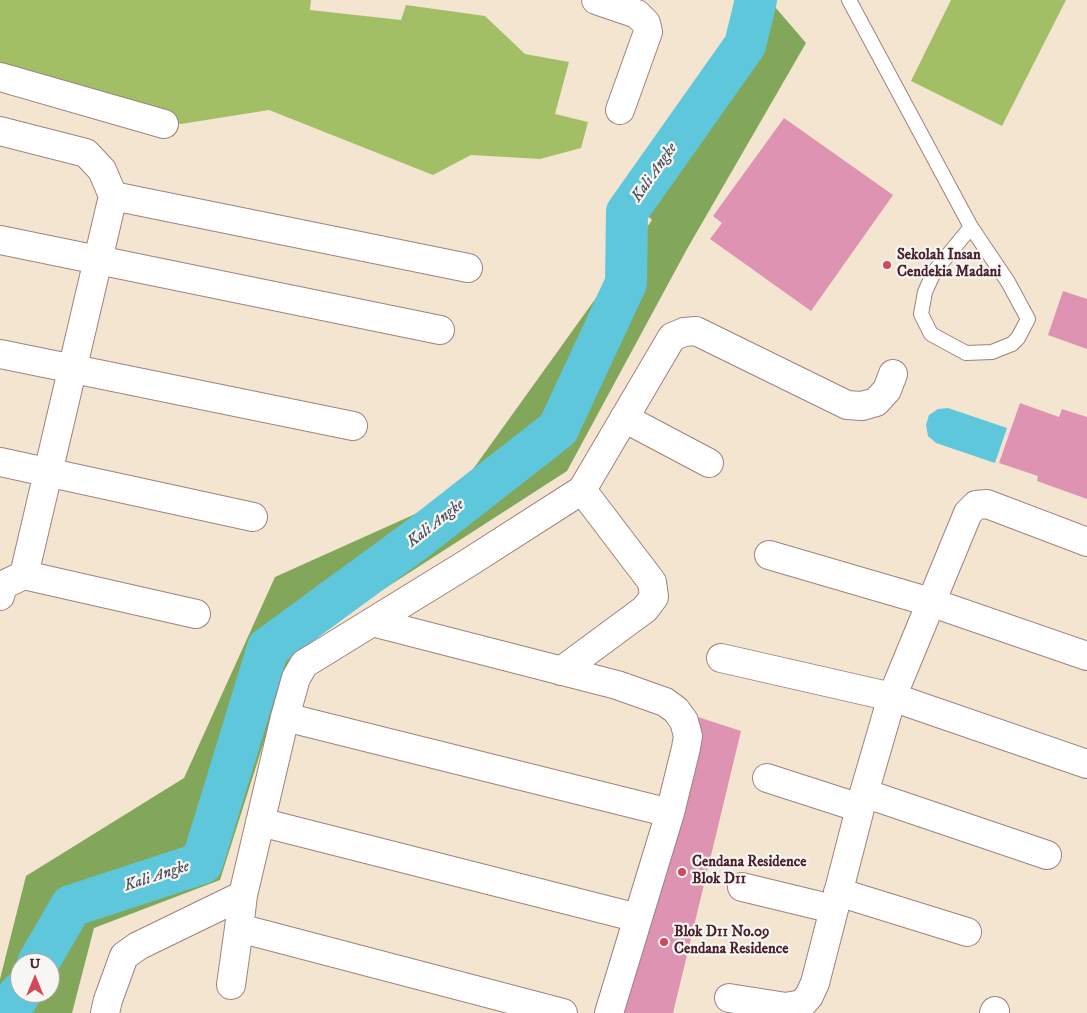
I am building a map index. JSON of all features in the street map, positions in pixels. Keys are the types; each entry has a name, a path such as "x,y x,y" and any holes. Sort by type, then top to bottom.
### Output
{"street":[{"path":"596,0 637,14 646,23 648,32 620,110"},
{"path":"0,77 164,124"},
{"path":"0,131 86,153 102,170 113,196 48,472 7,585 196,614"},
{"path":"113,196 468,268"},
{"path":"0,240 440,330"},
{"path":"231,985 243,895 285,717 296,678 304,664 582,490 672,337 684,332 696,332 847,405 862,406 876,402 887,390 893,374"},
{"path":"0,354 353,426"},
{"path":"624,418 709,463"},
{"path":"0,462 253,517"},
{"path":"561,671 645,609 654,597 652,582 582,490"},
{"path":"729,998 786,1007 802,1004 809,996 815,983 862,800 892,697 968,513 976,505 987,504 1087,542"},
{"path":"769,555 930,602 1087,656"},
{"path":"372,622 617,685 665,702 676,710 684,721 688,736 670,813 609,1013"},
{"path":"721,658 892,697 1087,764"},
{"path":"285,717 670,813"},
{"path":"766,778 862,800 1047,855"},
{"path":"260,822 638,918"},
{"path":"742,887 836,901 967,932"},
{"path":"105,1013 124,956 138,946 243,895"},
{"path":"239,928 562,1013"}],"lane":[{"path":"849,0 972,226 1008,282 1028,319 1018,338 1012,344 992,352 966,353 931,334 921,314 925,292 934,272 972,226"}],"green space":[{"path":"0,0 311,0 310,10 401,20 406,5 485,16 525,54 569,62 555,114 588,122 581,148 540,159 471,155 433,175 269,110 181,124 0,76"},
{"path":"751,0 769,0 806,43 687,249 567,471 294,647 220,880 94,928 72,1013 0,1013 0,979 26,876 184,778 275,577 453,497 652,220 623,191"},
{"path":"951,0 1066,0 1002,126 911,81"}],"water":[{"path":"948,408 1007,428 995,463 936,443 928,436 926,425 929,415 938,409"}],"building":[{"path":"784,118 893,195 811,311 710,239 722,223 713,216"},
{"path":"1063,291 1087,299 1087,349 1048,335"},
{"path":"1020,403 1059,417 1062,409 1087,417 1087,499 1037,481 1038,476 999,463"},
{"name":"Cendana Residence Blok D11","path":"698,717 741,731 673,1013 619,1013"}],"waterway":[{"name":"Kali Angke","path":"44,953 71,906 202,863 268,648 421,536 558,429 626,283 627,212 745,45 756,0"},
{"name":"Kali Angke","path":"8,1013 14,1003"}],"place":[{"name":"Sekolah Insan Cendekia Madani","path":"887,265"},
{"name":"Cendana Residence Blok D11","path":"682,872"},
{"name":"Blok D11 No.09 Cendana Residence","path":"664,942"}]}
